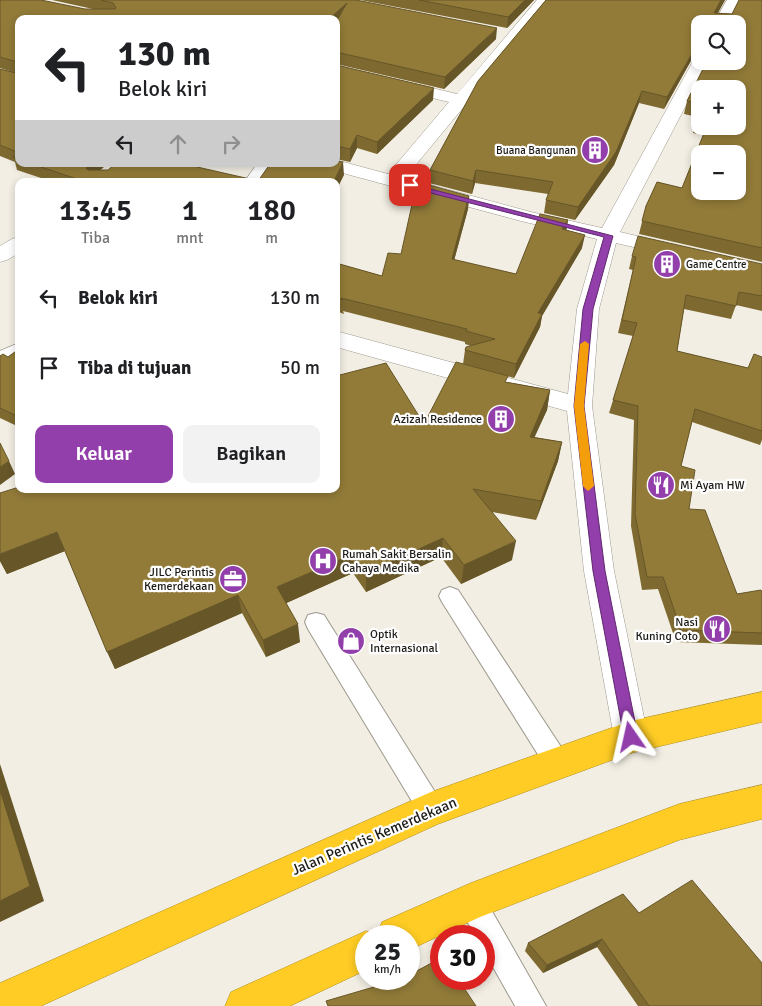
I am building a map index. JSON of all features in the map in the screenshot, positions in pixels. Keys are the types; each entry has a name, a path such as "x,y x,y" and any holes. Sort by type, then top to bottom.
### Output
{"highway":[{"name":"Jalan Perintis Kemerdekaan","path":"0,1004 431,809 631,737 762,707"},
{"path":"420,925 471,902 679,822 762,802"},
{"path":"245,1006 355,955"}],"street":[{"path":"393,180 546,0"},
{"path":"726,15 734,0"},
{"path":"495,33 515,36"},
{"path":"631,737 599,571 579,406 588,309 608,236 696,70"},
{"path":"340,71 461,100"},
{"path":"340,166 608,236 695,255"},
{"path":"256,178 264,167"},
{"path":"0,256 15,246"},
{"path":"340,341 579,406"},
{"path":"0,361 15,353"},
{"path":"374,373 413,362"}],"lane":[{"path":"450,596 558,764"},
{"path":"316,622 431,809"},
{"path":"471,902 531,1006"}],"building":[{"path":"0,0 41,0 85,9 115,9 113,3 101,0 356,0 497,28 445,77 340,53 340,15 347,3 334,15 15,15 15,61 0,57"},
{"path":"419,0 525,0 508,17"},
{"path":"546,0 721,0 714,13 732,14 739,0 762,0 762,248 642,221 646,206 657,182 682,188 691,166 691,200 746,200 746,145 699,145 703,135 746,135 746,80 698,80 702,70 746,70 746,15 691,15 691,55 667,97 642,91 616,152 578,207 546,200 553,182 476,170 473,181 430,170 478,81"},
{"path":"340,66 434,88 377,142 357,135 350,149 340,147"},
{"path":"0,69 15,73 15,151 0,145"},
{"path":"691,93 691,102 687,101"},
{"path":"340,162 343,162 335,178 260,178 268,167 340,167"},
{"path":"41,167 87,167 88,170 108,170 112,167 197,167 246,178 74,178"},
{"path":"422,183 469,196 452,259 516,274 540,214 568,220 562,229 585,235 538,313 542,314 516,364 465,350 466,347 495,339 466,331 467,329 340,299 340,264 382,276 388,253 401,254 413,200"},
{"path":"638,236 762,264 762,296 739,292 736,306 686,295 677,351 748,368 754,354 762,357 762,431 695,409 681,466 695,470 689,509 705,510 737,594 761,590 762,592 762,633 681,630 663,577 647,577 635,514 638,406 613,400 637,323 622,320 636,257 632,256"},
{"path":"15,352 15,415 0,408 0,356 3,354 8,357"},
{"path":"456,362 508,376 505,382 550,390 530,437 562,442 541,501 473,489 516,541 464,565 443,538 366,573 353,554 277,587 298,624 263,640 238,595 107,652 57,532 0,554 0,493 15,488 15,493 340,493 340,375 386,363 424,424"},
{"path":"0,443 9,461 0,467"},
{"path":"0,790 30,886 0,901"},
{"path":"692,880 762,963 762,1006 649,1006 602,939 547,965 528,943 623,894 639,913"},
{"path":"430,964 430,990 465,990 476,1006 328,1006 326,1001 364,990 420,990 420,969"}],"slow traffic":[{"path":"585,344 579,406 588,486"}],"place":[{"name":"Buana Bangunan","path":"595,150"},
{"name":"Game Centre","path":"667,264"},
{"name":"Azizah Residence","path":"501,419"},
{"name":"Mi Ayam HW","path":"661,485"},
{"name":"Rumah Sakit Bersalin Cahaya Medika","path":"323,561"},
{"name":"JILC Perintis Kemerdekaan","path":"233,579"},
{"name":"Nasi Kuning Coto","path":"717,629"},
{"name":"Optik Internasional","path":"351,641"}],"route":[{"path":"410,185 528,217 608,236 588,309 579,406 599,571 631,737"}]}
